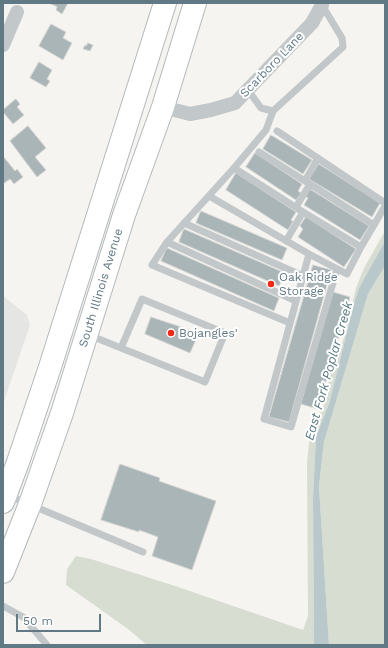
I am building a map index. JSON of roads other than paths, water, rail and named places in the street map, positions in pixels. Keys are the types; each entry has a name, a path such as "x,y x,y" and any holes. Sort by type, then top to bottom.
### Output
{"highway":[{"name":"South Illinois Avenue","path":"4,497 18,462 50,367 165,3"},
{"name":"South Illinois Avenue","path":"3,572 30,504 62,413 124,215 164,107 195,3"}],"street":[{"name":"Scarboro Lane","path":"164,107 190,114 235,103 312,23 322,5"},
{"path":"3,45 14,6"}],"lane":[{"path":"290,323 152,265 167,242 266,130 273,111 343,47 342,38 322,5"},
{"path":"248,90 261,108 273,111"},
{"path":"209,196 286,241 347,274 385,204 277,131"},
{"path":"259,152 374,225"},
{"path":"296,207 318,158"},
{"path":"234,168 361,247"},
{"path":"286,241 303,212"},
{"path":"184,223 303,276"},
{"path":"167,242 296,301"},
{"path":"309,254 264,419 291,427 337,269"},
{"path":"87,334 121,348 205,382 225,333 142,299 121,348"},
{"path":"4,497 30,504 143,552"},
{"path":"3,606 23,617 47,645"}],"place":[{"name":"Oak Ridge Storage","path":"271,284"},
{"name":"Bojangles'","path":"171,333"}],"water label":[{"name":"East Fork Poplar Creek","path":"329,371"}]}
